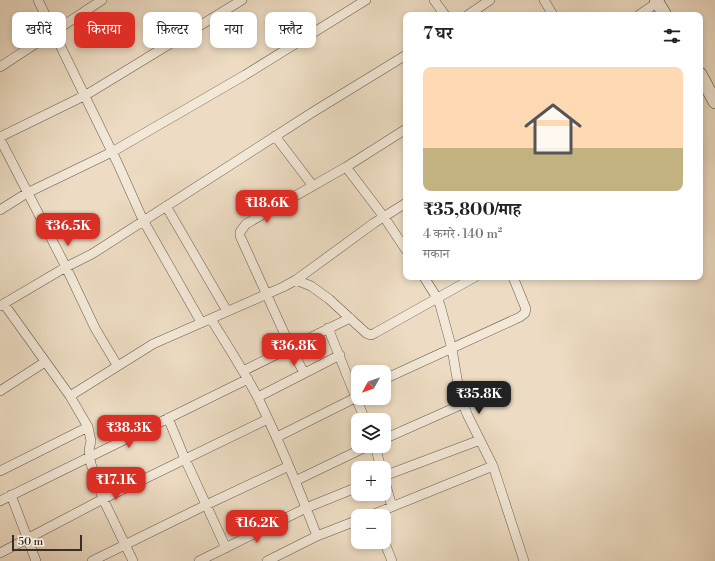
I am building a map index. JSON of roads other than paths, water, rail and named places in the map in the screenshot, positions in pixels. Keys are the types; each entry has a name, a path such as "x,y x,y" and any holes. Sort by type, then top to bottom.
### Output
{"street":[{"path":"38,0 44,12"},
{"path":"66,24 102,0"},
{"path":"118,366 95,328 66,267 0,138 86,95 242,0"},
{"path":"0,210 27,193 112,152 245,75 366,0"},
{"path":"434,0 443,12"},
{"path":"472,12 490,0"},
{"path":"544,0 551,12"},
{"path":"643,12 657,1 663,12"},
{"path":"0,67 29,48"},
{"path":"62,48 86,95 143,220 201,322"},
{"path":"133,561 103,499 90,456 91,440 88,427 70,396 2,305 66,267 92,254 143,220 403,56"},
{"path":"703,80 715,102"},
{"path":"304,373 266,294 240,236 240,232 246,224 346,167 403,131"},
{"path":"275,136 313,186"},
{"path":"346,167 384,216 403,245"},
{"path":"70,396 153,344 296,280 384,216 403,205"},
{"path":"166,206 227,311"},
{"path":"296,280 311,286 329,299 366,333 371,335 469,280"},
{"path":"426,280 437,298 452,349 460,396 493,466 524,561"},
{"path":"391,376 520,317 525,313 525,305 514,280"},
{"path":"0,501 168,418 246,375 291,348 350,318"},
{"path":"211,319 258,397 296,481 317,536"},
{"path":"328,328 351,384"},
{"path":"258,397 340,355"},
{"path":"0,391 45,362"},
{"path":"277,437 351,400"},
{"path":"391,436 463,404"},
{"path":"168,418 226,548"},
{"path":"0,553 103,499 268,419"},
{"path":"0,470 88,427"},
{"path":"391,474 480,440"},
{"path":"296,481 354,453"},
{"path":"92,561 289,466"},
{"path":"387,509 493,466"},
{"path":"199,561 306,508 351,490"},
{"path":"11,496 36,561"},
{"path":"390,501 392,507"},
{"path":"267,561 317,536 351,523"},
{"path":"387,549 392,561"}]}
